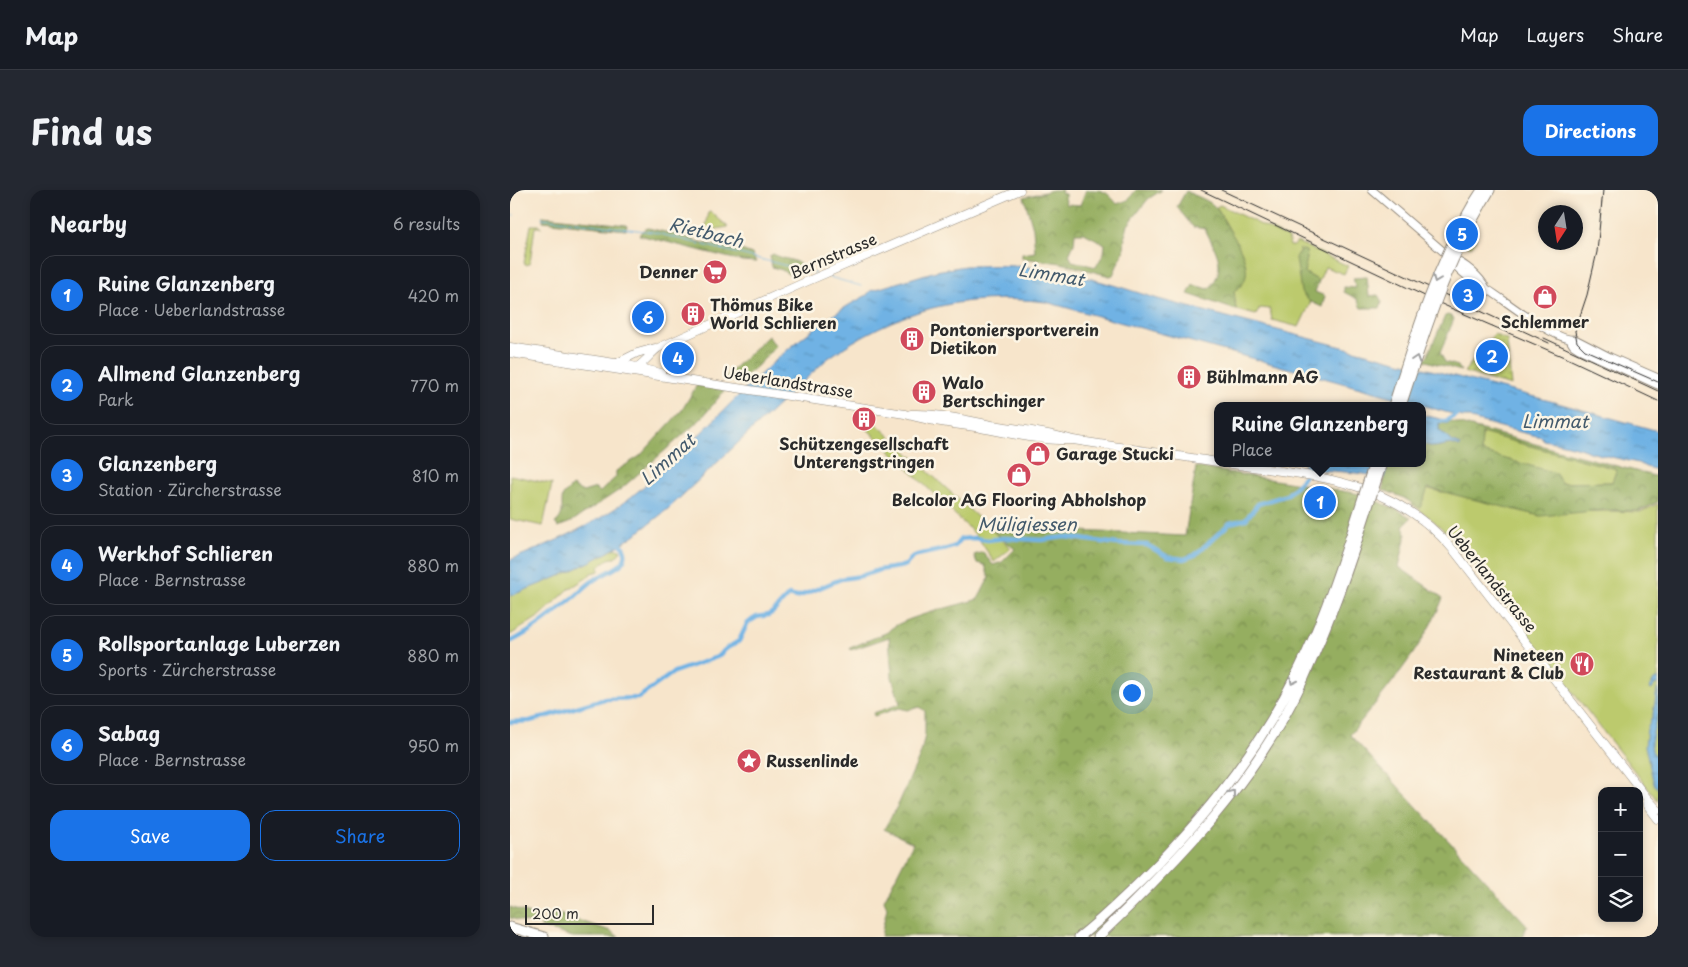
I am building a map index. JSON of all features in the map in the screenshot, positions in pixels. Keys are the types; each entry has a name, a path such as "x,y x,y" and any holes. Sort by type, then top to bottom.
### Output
{"highway":[{"path":"1402,402 1446,277 1468,228 1482,190"},
{"path":"1394,402 1438,274 1462,224 1490,190"},
{"path":"1098,937 1129,908 1210,821 1237,786 1270,737 1304,679 1335,606 1373,467"},
{"path":"1079,937 1150,872 1216,799 1257,743 1288,690 1318,627 1354,540 1381,467"},
{"path":"1085,937 1158,868 1213,807 1216,799"},
{"path":"1103,937 1125,915 1129,908"},
{"path":"510,926 544,937"}],"main road":[{"name":"Bernstrasse","path":"615,364 637,353 651,351 1020,190"},
{"path":"1372,190 1452,259 1458,261 1482,281 1486,288 1521,313 1570,340 1579,349 1658,385"},
{"path":"1570,340 1575,339 1658,378"},
{"path":"510,347 615,364 639,371"},
{"path":"639,371 637,362 651,351"},
{"path":"651,351 652,363 663,371 667,377"},
{"path":"510,353 626,372 639,371"},
{"name":"Ueberlandstrasse","path":"639,371 662,373 667,377 905,414 921,413 960,418 1055,434 1073,440 1214,461"},
{"name":"Ueberlandstrasse","path":"1250,467 1349,484 1385,496 1415,513 1456,552 1658,810"},
{"name":"Ueberlandstrasse","path":"1647,798 1648,806 1658,819"}],"green space":[{"path":"1053,190 1062,190 1061,193 1065,194 1066,204 1080,205 1086,190 1096,190 1107,193 1117,204 1128,200 1136,190 1162,190 1148,199 1128,225 1124,250 1113,275 1110,276 1061,263 1022,258 1022,254 1035,252 1033,228 1024,197","holes":["1075,233 1084,233 1105,244 1104,253 1096,267 1072,261 1069,255 1074,244"]},
{"path":"1186,191 1206,200 1216,208 1240,249 1246,268 1246,277 1242,285 1234,291 1236,310 1188,294 1193,285 1209,289 1215,281 1219,266 1216,252 1205,229 1193,227 1177,207"},
{"path":"1220,205 1288,238 1290,246 1294,246 1297,242 1348,266 1344,274 1325,267 1319,281 1304,272 1307,258 1300,249 1309,301 1311,302 1299,327 1272,320 1270,309 1260,308 1256,315 1236,310 1228,227 1216,207"},
{"path":"709,212 711,212 728,227 705,231"},
{"path":"543,216 627,225 626,230 543,221"},
{"path":"1457,220 1467,225 1473,232 1476,239 1472,246 1462,246 1448,231 1447,224"},
{"path":"531,225 542,227 535,227 530,263 527,265 524,263"},
{"path":"648,228 690,238 695,241 744,251 752,254 756,262 742,261 639,235"},
{"path":"1300,249 1306,251 1307,258 1304,272 1319,281 1315,292 1325,296 1322,307 1309,301 1301,292 1296,258"},
{"path":"773,254 800,264 804,267 801,273 792,276 772,267 770,256"},
{"path":"1367,277 1369,296 1378,295 1382,302 1380,308 1361,308 1357,299 1344,292 1344,287 1356,288 1353,278"},
{"path":"1448,315 1454,319 1440,353 1445,362 1458,366 1461,371 1423,360 1427,357 1445,316"},
{"path":"1494,334 1507,340 1511,386 1464,372"},
{"path":"768,336 776,346 760,363 741,378 726,380 727,375"},
{"path":"697,385 725,390 701,419 621,489 571,522 558,527 555,523 562,514 563,495 572,486 583,492 596,488 600,492 616,477 616,471 640,456 682,410"},
{"path":"869,417 1011,548 994,562 977,536 862,424"},
{"path":"1449,421 1658,477 1658,502 1639,511 1604,510 1540,516 1428,488 1420,508 1402,497 1383,490 1388,467 1426,467 1426,445 1434,447 1451,444 1460,445 1453,442 1439,430 1439,423 1448,423","holes":["1482,433 1617,469 1612,482 1561,483 1556,473 1481,452"]},
{"path":"1482,433 1617,469 1612,482 1561,483 1481,452"},
{"path":"1196,467 1360,494 1398,510 1411,518 1403,526 1406,534 1399,567 1443,598 1425,635 1402,670 1350,735 1527,925 1523,937 881,936 887,908 884,900 913,843 884,829 899,803 921,753 925,735 925,711 920,707 908,710 899,708 874,716 873,713 900,704 892,677 889,637 851,650 850,648 888,632 902,622 915,617 978,599 989,578 985,565 977,563 974,555 983,552 993,565 1002,562 1015,549 993,531 1059,530 1185,536"},
{"path":"510,475 552,484 543,526 510,519"},
{"path":"1421,487 1441,492 1454,491 1564,512 1640,512 1658,504 1658,801 1466,554 1441,527 1411,504"},
{"path":"616,548 621,551 615,558 606,561 599,567 599,571 591,573 569,589 540,616 510,635 510,596 569,572"},
{"path":"510,907 535,916 532,924 510,918"},
{"path":"556,913 611,931 619,937 573,937 540,927"}],"water":[{"name":"Limmat","path":"965,266 1009,266 1052,270 1554,402 1658,431 1658,470 1426,406 1426,402 1410,402 1046,302 986,300 958,303 931,308 878,328 827,359 669,508 639,532 593,560 510,596 510,560 588,525 631,497 661,472 773,363 833,315 867,295 870,291 936,271"},
{"path":"1426,416 1449,421 1448,423 1439,423 1439,430 1453,442 1460,445 1460,447 1451,444 1434,447 1426,445"},
{"path":"1388,467 1384,478 1364,474 1303,468"},
{"path":"1658,678 1658,684 1655,684 1652,690 1649,689 1654,680"},
{"path":"1658,684 1658,711 1651,742 1652,751 1658,760 1658,789 1654,784 1645,746 1647,729 1653,714"}],"waterway":[{"name":"Rietbach","path":"542,218 653,232 815,273"},
{"name":"Rietbach","path":"826,276 861,286"},
{"name":"Müligiessen","path":"1442,421 1446,421 1457,414"},
{"name":"Müligiessen","path":"510,722 530,721 604,699 638,698 674,672 717,657 739,641 747,624 757,617 773,612 789,595 796,597 841,579 906,565 912,557 947,549 955,546 961,539 988,540 1004,538 1041,540 1065,537 1117,544 1147,545 1168,557 1184,559 1195,555 1230,523 1246,519 1258,504 1287,495 1301,481 1310,467"},
{"path":"510,642 543,622 591,582 621,564 625,555 625,550 621,544"}],"tram line":[{"path":"1603,190 1597,252 1587,295 1575,331 1577,342 1585,350 1658,382"}],"railway":[{"path":"1201,190 1446,306 1571,360 1658,401"},
{"path":"1221,190 1549,343"},
{"path":"1544,338 1658,391"}],"place":[{"name":"Rollsportanlage Luberzen","path":"1462,234"},
{"name":"Denner","path":"715,272"},
{"name":"Glanzenberg","path":"1468,295"},
{"name":"Schlemmer","path":"1545,297"},
{"name":"Thömus Bike World Schlieren","path":"693,314"},
{"name":"Sabag","path":"648,317"},
{"name":"Pontoniersportverein Dietikon","path":"912,339"},
{"name":"Allmend Glanzenberg","path":"1492,356"},
{"name":"Werkhof Schlieren","path":"678,358"},
{"name":"Bühlmann AG","path":"1189,377"},
{"name":"Walo Bertschinger","path":"924,392"},
{"name":"Schützengesellschaft Unterengstringen","path":"864,419"},
{"name":"Garage Stucki","path":"1038,454"},
{"name":"Belcolor AG Flooring Abholshop","path":"1019,475"},
{"name":"Ruine Glanzenberg","path":"1320,502"},
{"name":"Nineteen Restaurant & Club","path":"1582,664"},
{"name":"Russenlinde","path":"749,761"}]}
